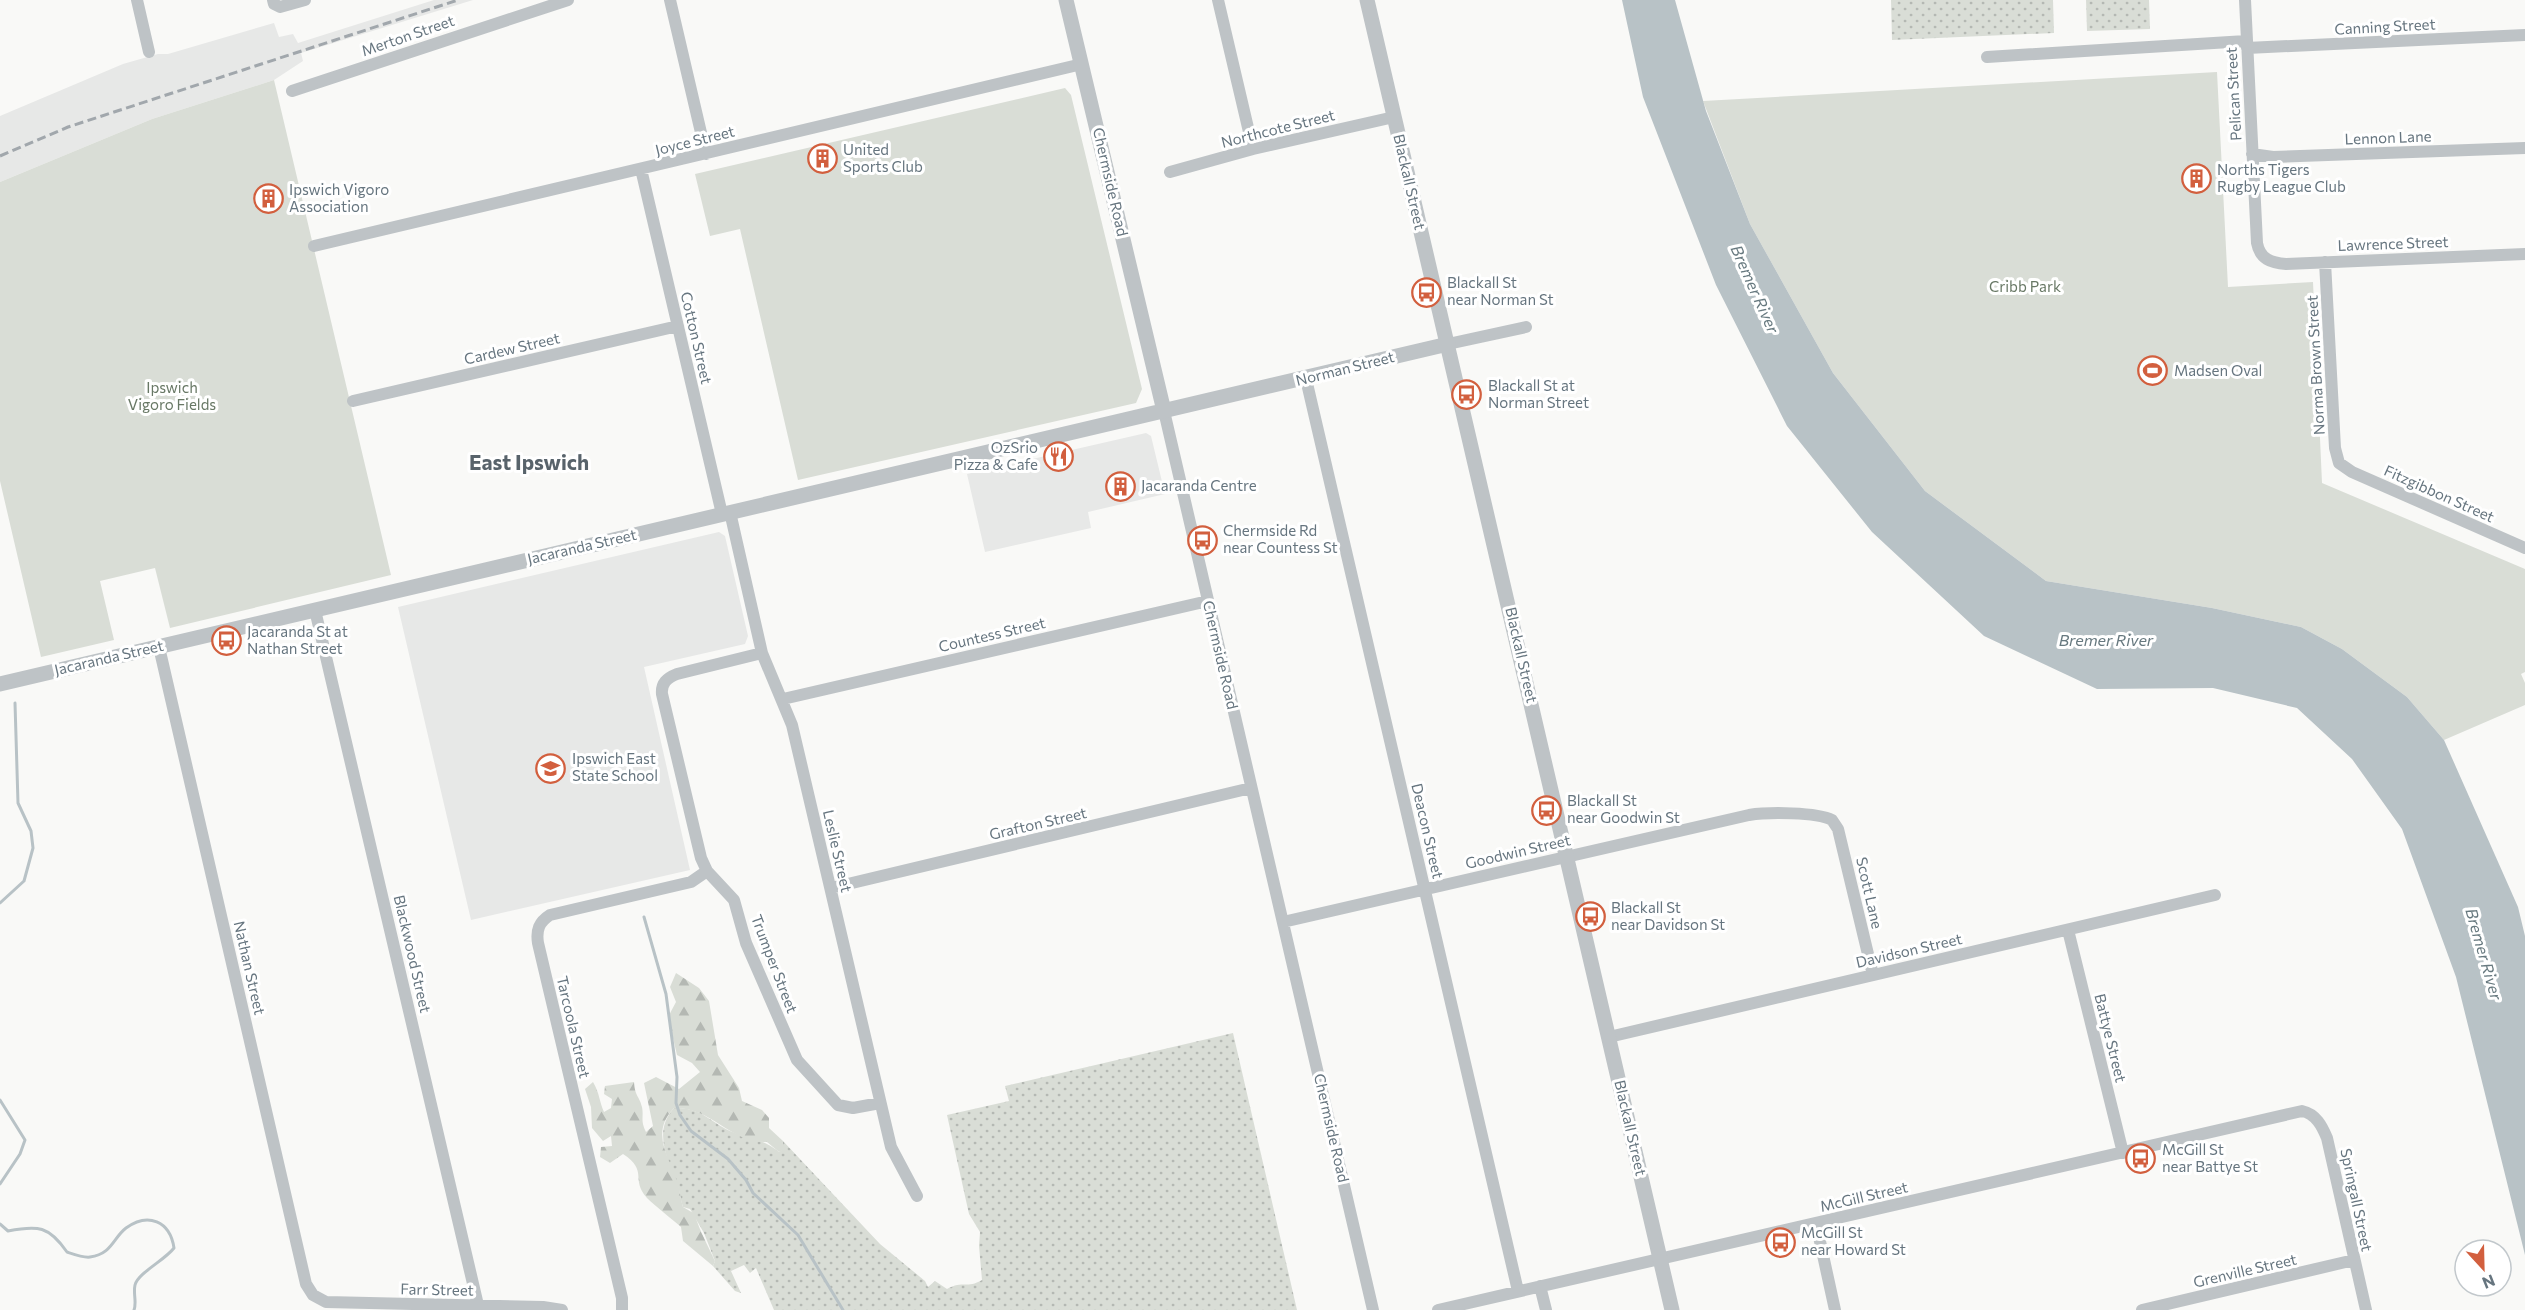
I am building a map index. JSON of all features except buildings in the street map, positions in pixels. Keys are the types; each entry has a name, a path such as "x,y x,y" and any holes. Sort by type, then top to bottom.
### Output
{"street":[{"path":"137,0 149,52"},
{"path":"273,2 280,7 305,0"},
{"name":"Merton Street","path":"292,91 568,0"},
{"path":"670,0 706,154"},
{"name":"Chermside Road","path":"1066,0 1373,1310"},
{"path":"1218,0 1253,149"},
{"name":"Blackall Street","path":"1367,0 1672,1310"},
{"name":"Pelican Street","path":"2245,0 2257,243 2263,257"},
{"name":"Canning Street","path":"1987,57 2246,44 2525,35"},
{"name":"Joyce Street","path":"314,246 1082,64"},
{"name":"Northcote Street","path":"1170,172 1253,149 1394,117"},
{"name":"Lennon Lane","path":"2252,154 2272,157 2525,148"},
{"name":"Cotton Street","path":"641,169 726,513"},
{"name":"Lawrence Street","path":"2263,257 2282,264 2525,254"},
{"name":"Norma Brown Street","path":"2325,262 2335,448 2341,466"},
{"name":"Cardew Street","path":"353,401 678,326"},
{"name":"Norman Street","path":"1164,411 1526,327"},
{"name":"Deacon Street","path":"1306,379 1518,1291"},
{"name":"Jacaranda Street","path":"0,684 1164,411"},
{"name":"Fitzgibbon Street","path":"2341,466 2525,548"},
{"name":"Leslie Street","path":"726,513 762,653 792,724 893,1153 917,1196"},
{"name":"Countess Street","path":"783,699 1208,601"},
{"name":"Blackwood Street","path":"315,610 478,1305"},
{"name":"Nathan Street","path":"159,647 306,1284 313,1295"},
{"name":"Trumper Street","path":"762,653 677,674 664,682 662,694 701,858 707,872 734,900 746,943 801,1065 834,1101 843,1107 853,1108 880,1102"},
{"name":"Grafton Street","path":"831,888 1251,788"},
{"name":"Goodwin Street","path":"1283,922 1756,814 1773,813 1823,817 1833,820"},
{"name":"Scott Lane","path":"1833,820 1838,829 1873,975"},
{"name":"Tarcoola Street","path":"622,1310 622,1298 538,943 538,928 550,915 691,882 707,872"},
{"name":"Davidson Street","path":"1609,1037 2215,895"},
{"name":"Battye Street","path":"2068,930 2123,1153"},
{"name":"McGill Street","path":"1438,1310 2297,1112"},
{"name":"Springall Street","path":"2297,1112 2311,1114 2327,1138 2366,1310"},
{"path":"1816,1223 1835,1310"},
{"name":"Grenville Street","path":"2142,1310 2354,1260"},
{"path":"1540,1286 1546,1310"},
{"name":"Farr Street","path":"313,1295 326,1302 543,1307 562,1310"}],"shaded area":[{"path":"434,0 473,0 301,53 303,61 274,80 152,119 0,182 0,116 123,64 158,54 168,54 274,23 279,37 293,34 298,43"},
{"path":"1146,433 1151,436 1165,494 1088,512 1091,528 985,552 967,474"},
{"name":"Ipswich East State School","path":"719,532 725,536 748,636 745,644 644,667 690,870 471,920 398,607"}],"green space":[{"path":"1891,0 2053,0 2054,33 1892,40"},
{"path":"2086,0 2149,0 2150,29 2087,31"},
{"name":"Cribb Park","path":"2217,72 2228,287 2313,282 2322,483 2525,569 2525,672 2521,674 2525,683 2525,705 2444,740 2407,697 2342,649 2301,627 2212,608 2046,581 1925,491 1833,373 1750,224 1703,101"},
{"name":"Ipswich Vigoro Fields","path":"274,80 391,575 170,628 155,568 100,581 114,640 41,657 0,481 0,182 152,119"},
{"path":"1065,88 1071,95 1142,389 1136,403 798,480 740,229 710,236 695,174"},
{"path":"676,973 699,988 709,1001 718,1055 739,1088 742,1101 762,1110 769,1118 769,1128 783,1141 783,1150 779,1152 767,1142 743,1137 710,1118 687,1109 674,1108 666,1118 662,1138 676,1177 683,1207 695,1214 715,1261 713,1266 683,1241 681,1227 647,1198 640,1186 638,1170 631,1160 623,1154 610,1163 600,1157 601,1147 612,1146 611,1136 603,1141 592,1128 591,1107 585,1089 593,1082 604,1112 611,1108 612,1099 604,1094 605,1086 634,1082 642,1107 646,1132 653,1126 644,1083 656,1077 679,1089 700,1072 692,1063 677,1055 668,1017 676,1002 670,987"},
{"path":"1233,1033 1297,1310 774,1310 756,1268 750,1273 744,1265 731,1271 741,1293 735,1291 713,1266 715,1261 704,1233 690,1209 683,1207 666,1155 664,1126 674,1108 684,1108 700,1113 727,1129 763,1142 779,1152 783,1149 783,1141 880,1244 925,1281 928,1287 935,1281 947,1289 957,1285 972,1284 982,1280 980,1232 969,1214 947,1115 1009,1101 1005,1086"}],"water":[{"name":"Bremer River","path":"1622,0 1675,0 1706,111 1750,224 1833,373 1925,491 2046,581 2212,608 2301,627 2342,649 2407,697 2444,740 2518,907 2525,936 2525,1255 2456,977 2402,829 2352,759 2297,708 2213,688 2097,689 1984,636 1872,532 1787,426 1716,285 1643,97"}],"waterway":[{"path":"0,903 24,881 33,848 31,831 18,803 15,703"},
{"path":"644,917 666,994 677,1077 676,1103 680,1115 691,1131 728,1159 746,1180 753,1193 798,1235 843,1310"},
{"path":"0,1100 25,1140 20,1154 0,1184"},
{"path":"0,1224 8,1231 35,1228 48,1232 61,1243 67,1252 88,1257 103,1253 126,1228 134,1223 150,1220 157,1222 168,1231 174,1248 137,1280 134,1310"}],"railway":[{"path":"0,156 68,127 458,0"}],"place":[{"name":"United Sports Club","path":"822,159"},
{"name":"Norths Tigers Rugby League Club","path":"2196,179"},
{"name":"Ipswich Vigoro Association","path":"268,199"},
{"name":"Blackall St near Norman St","path":"1426,292"},
{"name":"Madsen Oval","path":"2153,371"},
{"name":"Blackall St at Norman Street","path":"1467,395"},
{"name":"OzSrio Pizza & Cafe","path":"1059,457"},
{"name":"Jacaranda Centre","path":"1120,486"},
{"name":"Chermside Rd near Countess St","path":"1202,540"},
{"name":"Jacaranda St at Nathan Street","path":"226,641"},
{"name":"Ipswich East State School","path":"551,768"},
{"name":"Blackall St near Goodwin St","path":"1546,810"},
{"name":"Blackall St near Davidson St","path":"1590,917"},
{"name":"McGill St near Battye St","path":"2141,1159"},
{"name":"McGill St near Howard St","path":"1780,1242"}],"district":[{"name":"East Ipswich","path":"529,463"}]}
